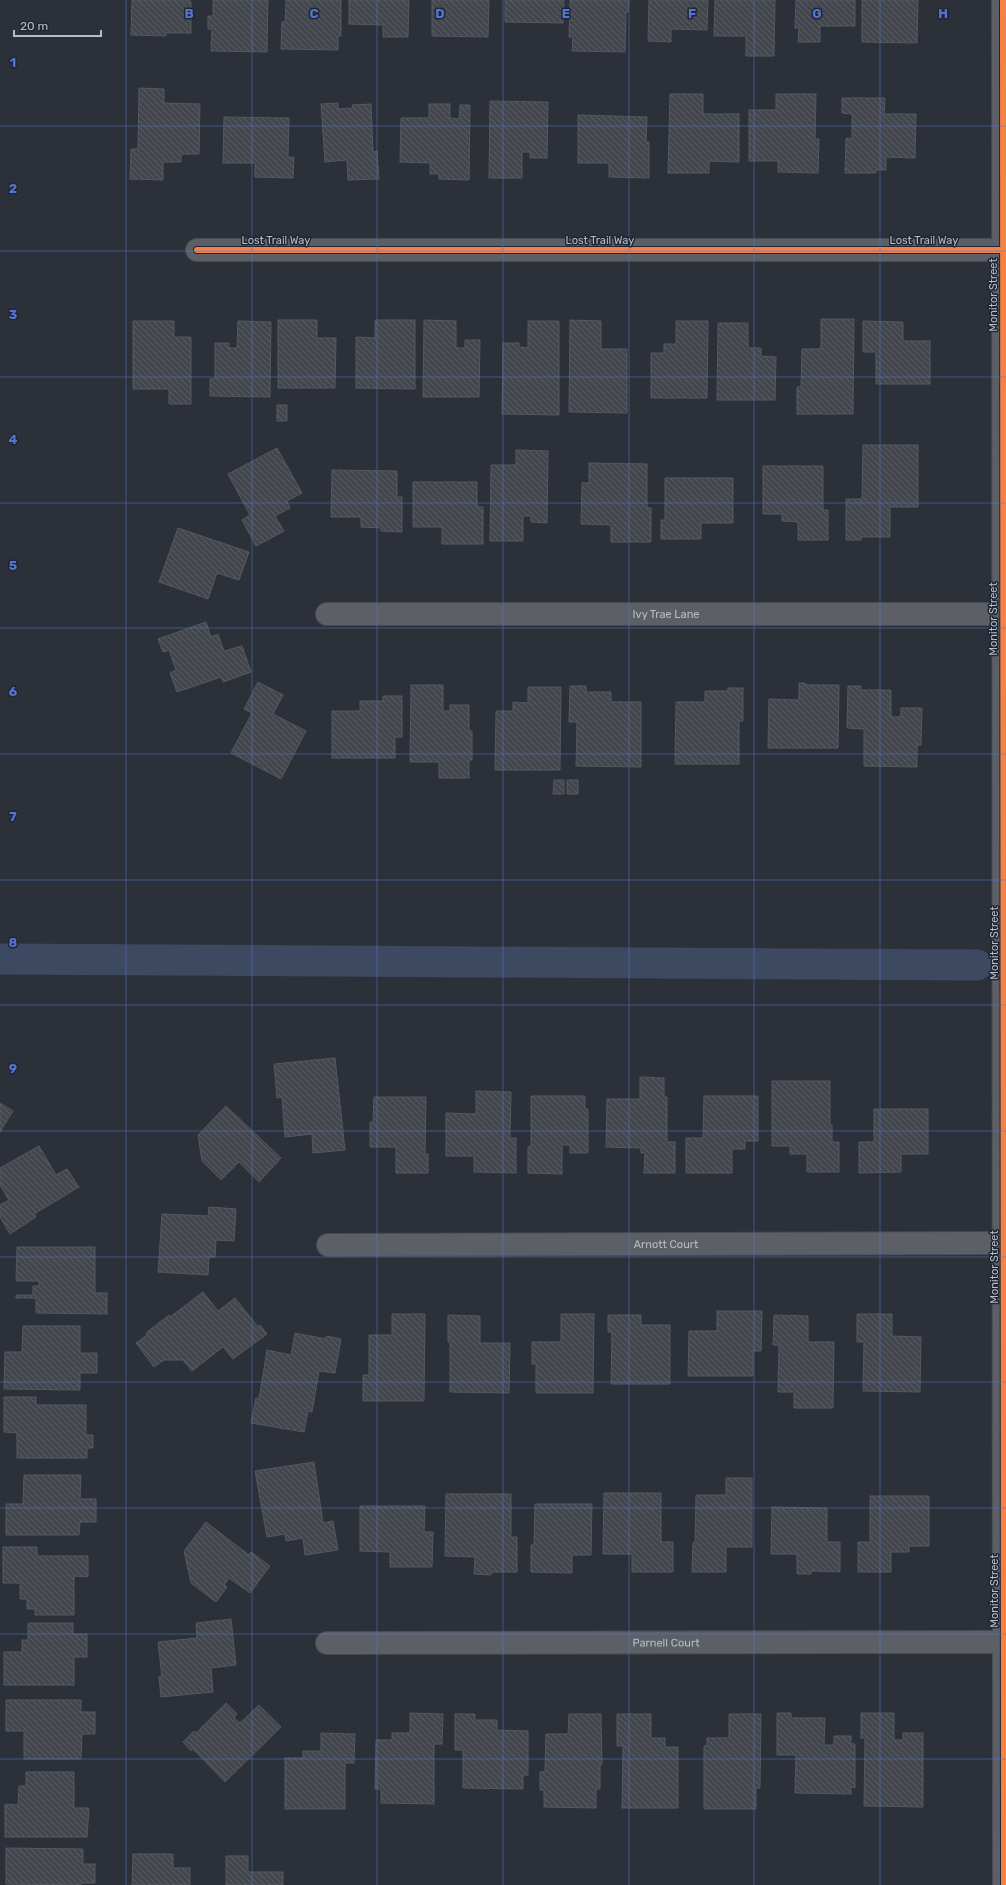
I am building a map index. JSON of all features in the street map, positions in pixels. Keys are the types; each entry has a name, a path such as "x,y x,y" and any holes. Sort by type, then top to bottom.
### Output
{"street":[{"name":"Monitor Street","path":"1003,0 1005,250 1004,1885"},
{"name":"Lost Trail Way","path":"197,250 1005,250"},
{"name":"Ivy Trae Lane","path":"327,614 1005,614"},
{"name":"Arnott Court","path":"328,1244 1004,1243"},
{"name":"Parnell Court","path":"327,1643 1004,1642"}],"building":[{"path":"132,0 189,0 191,2 191,33 166,33 166,36 131,35"},
{"path":"213,0 268,0 267,52 211,51 212,29 208,29 208,16 213,16"},
{"path":"286,0 341,0 341,36 338,36 338,50 281,49 282,22 285,22"},
{"path":"349,0 409,0 408,37 383,37 383,25 349,24"},
{"path":"432,0 489,0 488,37 432,36"},
{"path":"505,0 564,0 563,23 505,22"},
{"path":"570,0 629,0 628,12 626,12 625,52 572,51 573,37 569,37"},
{"path":"649,0 708,0 707,30 671,29 671,42 648,41"},
{"path":"715,0 775,0 774,56 746,56 746,36 714,36"},
{"path":"796,0 855,0 855,26 820,26 820,42 798,42 799,28 795,28"},
{"path":"862,0 918,0 917,43 862,42"},
{"path":"139,88 164,89 164,103 200,104 199,154 181,154 181,162 163,162 163,180 130,179 131,149 138,149"},
{"path":"670,94 703,94 703,114 739,114 739,162 709,161 709,173 668,173"},
{"path":"776,94 816,94 815,139 819,139 818,173 778,172 778,161 749,161 749,110 776,110"},
{"path":"842,98 885,98 884,114 916,114 915,158 886,157 886,170 876,170 876,173 845,173 846,138 852,139 852,114 842,113"},
{"path":"490,101 548,102 547,158 530,158 530,152 522,152 522,178 489,178"},
{"path":"338,103 338,109 353,108 352,105 371,104 373,152 377,151 379,179 348,180 347,160 325,162 321,104"},
{"path":"429,104 450,104 450,118 459,119 460,105 470,105 469,180 439,179 439,174 430,174 430,163 400,162 401,118 429,118"},
{"path":"578,115 647,117 646,142 649,142 649,178 609,177 609,163 578,163"},
{"path":"224,117 289,118 288,157 294,157 293,178 255,177 255,163 223,163"},
{"path":"821,319 854,319 853,414 797,414 797,387 801,387 802,349 821,349"},
{"path":"278,320 317,320 317,338 336,338 335,388 278,388"},
{"path":"375,320 415,320 415,389 356,388 356,337 375,338"},
{"path":"424,320 456,321 456,348 465,348 465,340 480,340 479,397 423,397"},
{"path":"570,320 601,321 601,349 627,349 627,413 569,412"},
{"path":"133,321 174,321 174,337 191,337 191,404 169,404 169,389 133,389"},
{"path":"238,321 271,322 270,397 210,396 210,379 215,379 215,343 229,343 229,348 237,348"},
{"path":"528,321 559,321 559,415 502,414 503,343 519,343 519,347 528,348"},
{"path":"676,321 708,321 707,398 651,398 651,353 664,353 664,344 676,344"},
{"path":"863,321 903,322 903,341 930,341 930,384 876,384 876,352 863,352"},
{"path":"718,323 748,323 748,348 761,348 761,356 776,357 775,400 717,400"},
{"path":"277,405 287,405 287,421 277,421"},
{"path":"863,445 918,445 918,507 890,507 890,537 861,537 861,540 846,540 846,499 862,499"},
{"path":"277,448 302,493 287,501 290,508 275,516 284,531 256,546 242,520 250,515 228,474"},
{"path":"516,450 548,451 547,523 531,522 531,516 523,516 523,541 490,541 491,465 516,465"},
{"path":"589,463 647,464 647,508 651,508 651,542 611,542 611,525 581,524 582,483 589,483"},
{"path":"763,466 823,466 823,510 828,510 828,540 798,540 798,522 782,521 782,514 763,514"},
{"path":"332,470 397,471 397,497 402,497 402,532 381,531 381,528 361,527 361,517 331,517"},
{"path":"665,478 733,478 733,523 701,523 701,539 661,539 661,520 665,520"},
{"path":"413,482 477,482 477,507 483,507 483,544 442,544 442,527 413,527"},
{"path":"178,528 249,552 239,580 217,573 208,599 159,582"},
{"path":"206,622 211,637 218,634 224,651 242,646 251,672 223,682 221,677 177,692 170,673 176,670 169,650 163,652 158,639"},
{"path":"258,682 283,695 273,714 306,731 281,779 231,753 252,713 244,709"},
{"path":"799,683 805,683 805,685 839,685 838,748 768,748 769,699 799,700"},
{"path":"411,685 443,685 443,711 450,711 450,705 469,705 469,731 472,731 472,760 469,760 469,778 439,778 439,762 410,762"},
{"path":"570,686 586,686 586,692 611,692 611,702 641,702 641,767 576,766 577,722 569,722"},
{"path":"848,686 861,686 861,690 891,690 891,717 901,717 901,708 922,708 921,745 917,745 917,767 864,766 864,729 847,728"},
{"path":"528,687 561,687 560,770 495,770 496,711 513,711 513,702 528,703"},
{"path":"728,688 743,688 743,721 739,721 739,764 675,764 676,702 705,702 705,691 728,691"},
{"path":"383,696 402,696 402,737 395,737 395,758 332,758 332,711 360,711 360,701 383,701"},
{"path":"554,780 564,780 564,794 553,794"},
{"path":"567,780 578,780 578,794 567,794"},
{"path":"335,1058 345,1150 313,1153 312,1134 285,1137 282,1097 277,1098 274,1064"},
{"path":"640,1077 664,1078 664,1097 667,1097 667,1142 675,1142 675,1173 644,1173 645,1153 641,1153 641,1148 606,1147 607,1099 640,1099"},
{"path":"772,1081 830,1081 830,1125 832,1125 832,1142 839,1142 839,1172 807,1172 807,1154 790,1154 790,1146 772,1146"},
{"path":"476,1091 511,1092 510,1138 516,1138 516,1173 474,1172 474,1156 446,1156 446,1113 476,1114"},
{"path":"531,1096 585,1096 585,1109 588,1109 588,1153 570,1153 570,1145 562,1145 562,1174 528,1173 528,1147 531,1147"},
{"path":"704,1096 758,1096 758,1141 745,1141 745,1149 732,1149 732,1173 686,1173 686,1138 703,1138"},
{"path":"374,1097 426,1097 425,1154 428,1154 428,1173 396,1173 396,1147 370,1147 370,1122 373,1122"},
{"path":"0,1103 13,1111 0,1132"},
{"path":"226,1106 281,1158 259,1182 239,1162 221,1180 202,1161 198,1135"},
{"path":"874,1109 928,1109 928,1154 901,1154 901,1172 859,1173 859,1142 874,1142"},
{"path":"39,1146 56,1175 67,1169 79,1187 34,1214 36,1217 10,1234 0,1217 0,1205 9,1200 0,1185 0,1168"},
{"path":"209,1207 236,1209 234,1241 216,1240 215,1257 209,1257 208,1275 158,1272 162,1214 208,1216"},
{"path":"17,1247 95,1247 95,1293 107,1293 107,1314 36,1313 36,1298 16,1298 16,1295 33,1295 33,1286 39,1286 39,1281 16,1281"},
{"path":"203,1292 218,1311 235,1298 258,1327 260,1325 267,1334 233,1359 223,1347 192,1371 183,1360 164,1360 154,1367 136,1343 169,1315 170,1317"},
{"path":"717,1311 762,1311 761,1351 753,1351 753,1376 688,1376 689,1331 717,1331"},
{"path":"392,1314 425,1314 424,1401 363,1401 363,1375 369,1375 369,1335 392,1335"},
{"path":"561,1314 594,1314 593,1393 536,1393 536,1364 532,1364 532,1342 561,1342"},
{"path":"857,1314 892,1314 892,1336 921,1337 920,1392 863,1391 864,1342 857,1342"},
{"path":"448,1315 480,1316 480,1343 510,1343 509,1393 450,1392 450,1342 448,1342"},
{"path":"608,1315 641,1315 641,1325 670,1325 670,1384 611,1384 612,1332 608,1332"},
{"path":"774,1315 808,1316 808,1342 834,1342 833,1408 794,1408 794,1392 778,1392 779,1345 773,1345"},
{"path":"23,1326 80,1326 80,1353 97,1353 97,1373 80,1373 80,1390 4,1389 5,1352 22,1352"},
{"path":"295,1333 326,1339 326,1336 341,1339 335,1373 319,1371 312,1412 308,1411 304,1432 251,1423 256,1398 259,1399 267,1350 291,1355"},
{"path":"4,1397 36,1397 36,1405 86,1405 86,1435 93,1435 93,1448 87,1448 87,1458 17,1458 17,1433 4,1432"},
{"path":"314,1462 323,1523 333,1521 338,1550 305,1555 303,1538 286,1541 285,1534 267,1537 255,1471"},
{"path":"24,1475 81,1475 80,1499 96,1499 96,1522 80,1522 79,1535 6,1535 6,1504 23,1504"},
{"path":"726,1478 752,1478 752,1547 726,1547 726,1572 692,1572 693,1543 695,1543 696,1495 726,1495"},
{"path":"604,1493 661,1493 661,1542 673,1542 673,1572 632,1572 632,1554 603,1554"},
{"path":"446,1494 511,1494 511,1537 517,1537 517,1572 491,1572 491,1575 474,1574 475,1557 445,1556"},
{"path":"870,1496 929,1496 929,1546 909,1546 909,1552 891,1552 891,1572 858,1572 858,1542 870,1542"},
{"path":"535,1504 592,1504 591,1555 572,1555 572,1573 531,1572 531,1545 534,1545"},
{"path":"360,1506 425,1506 424,1532 433,1532 432,1567 390,1567 390,1552 360,1551"},
{"path":"772,1507 827,1508 827,1542 840,1542 840,1572 811,1571 811,1574 797,1574 797,1554 771,1554"},
{"path":"206,1522 249,1555 251,1552 270,1566 250,1593 229,1578 224,1585 227,1587 216,1602 191,1583 184,1551"},
{"path":"3,1547 37,1547 37,1556 88,1556 88,1577 74,1576 74,1615 35,1615 35,1609 27,1609 27,1599 20,1599 20,1583 3,1583"},
{"path":"231,1619 236,1665 211,1668 213,1692 161,1697 159,1677 162,1677 158,1642 197,1638 196,1623"},
{"path":"28,1623 73,1623 73,1634 87,1634 87,1657 74,1657 74,1685 4,1685 4,1652 22,1652 22,1640 28,1640"},
{"path":"6,1700 81,1700 81,1712 95,1712 95,1734 82,1734 81,1759 24,1759 24,1731 6,1731"},
{"path":"226,1703 237,1714 234,1718 240,1723 259,1705 281,1727 225,1782 193,1749 191,1751 183,1742 194,1731 196,1733"},
{"path":"410,1713 443,1714 442,1744 434,1744 434,1804 381,1803 381,1789 375,1789 376,1740 392,1740 392,1733 410,1733"},
{"path":"777,1713 791,1713 791,1718 825,1718 824,1745 834,1745 834,1736 851,1736 851,1744 855,1744 855,1788 851,1787 851,1794 795,1793 796,1755 777,1755"},
{"path":"861,1713 894,1713 894,1740 903,1740 903,1733 923,1733 923,1807 864,1806 865,1738 861,1738"},
{"path":"455,1714 475,1714 475,1720 497,1720 497,1730 528,1731 528,1775 523,1775 523,1789 463,1788 463,1750 455,1750"},
{"path":"569,1714 601,1714 602,1765 600,1765 600,1789 596,1789 596,1808 544,1807 544,1790 540,1790 540,1772 545,1772 546,1734 568,1734"},
{"path":"617,1714 651,1714 651,1738 665,1738 665,1747 678,1747 678,1808 622,1808 623,1746 617,1746"},
{"path":"729,1714 761,1714 760,1788 756,1788 756,1809 704,1809 704,1746 707,1746 707,1738 729,1738"},
{"path":"321,1733 355,1734 354,1763 345,1763 345,1809 285,1809 285,1758 303,1758 303,1751 321,1751"},
{"path":"26,1772 74,1772 74,1808 89,1808 87,1837 5,1837 5,1804 18,1805 19,1786 26,1786"},
{"path":"6,1848 83,1849 83,1864 95,1864 95,1883 81,1883 81,1885 6,1884"},
{"path":"133,1854 173,1854 173,1868 190,1868 190,1885 132,1885"},
{"path":"226,1856 248,1856 248,1872 283,1872 283,1885 226,1885"}],"waterway":[{"path":"0,959 977,965"}],"cycle path":[{"path":"1003,0 1004,1885"},
{"path":"197,250 1006,250"}]}
